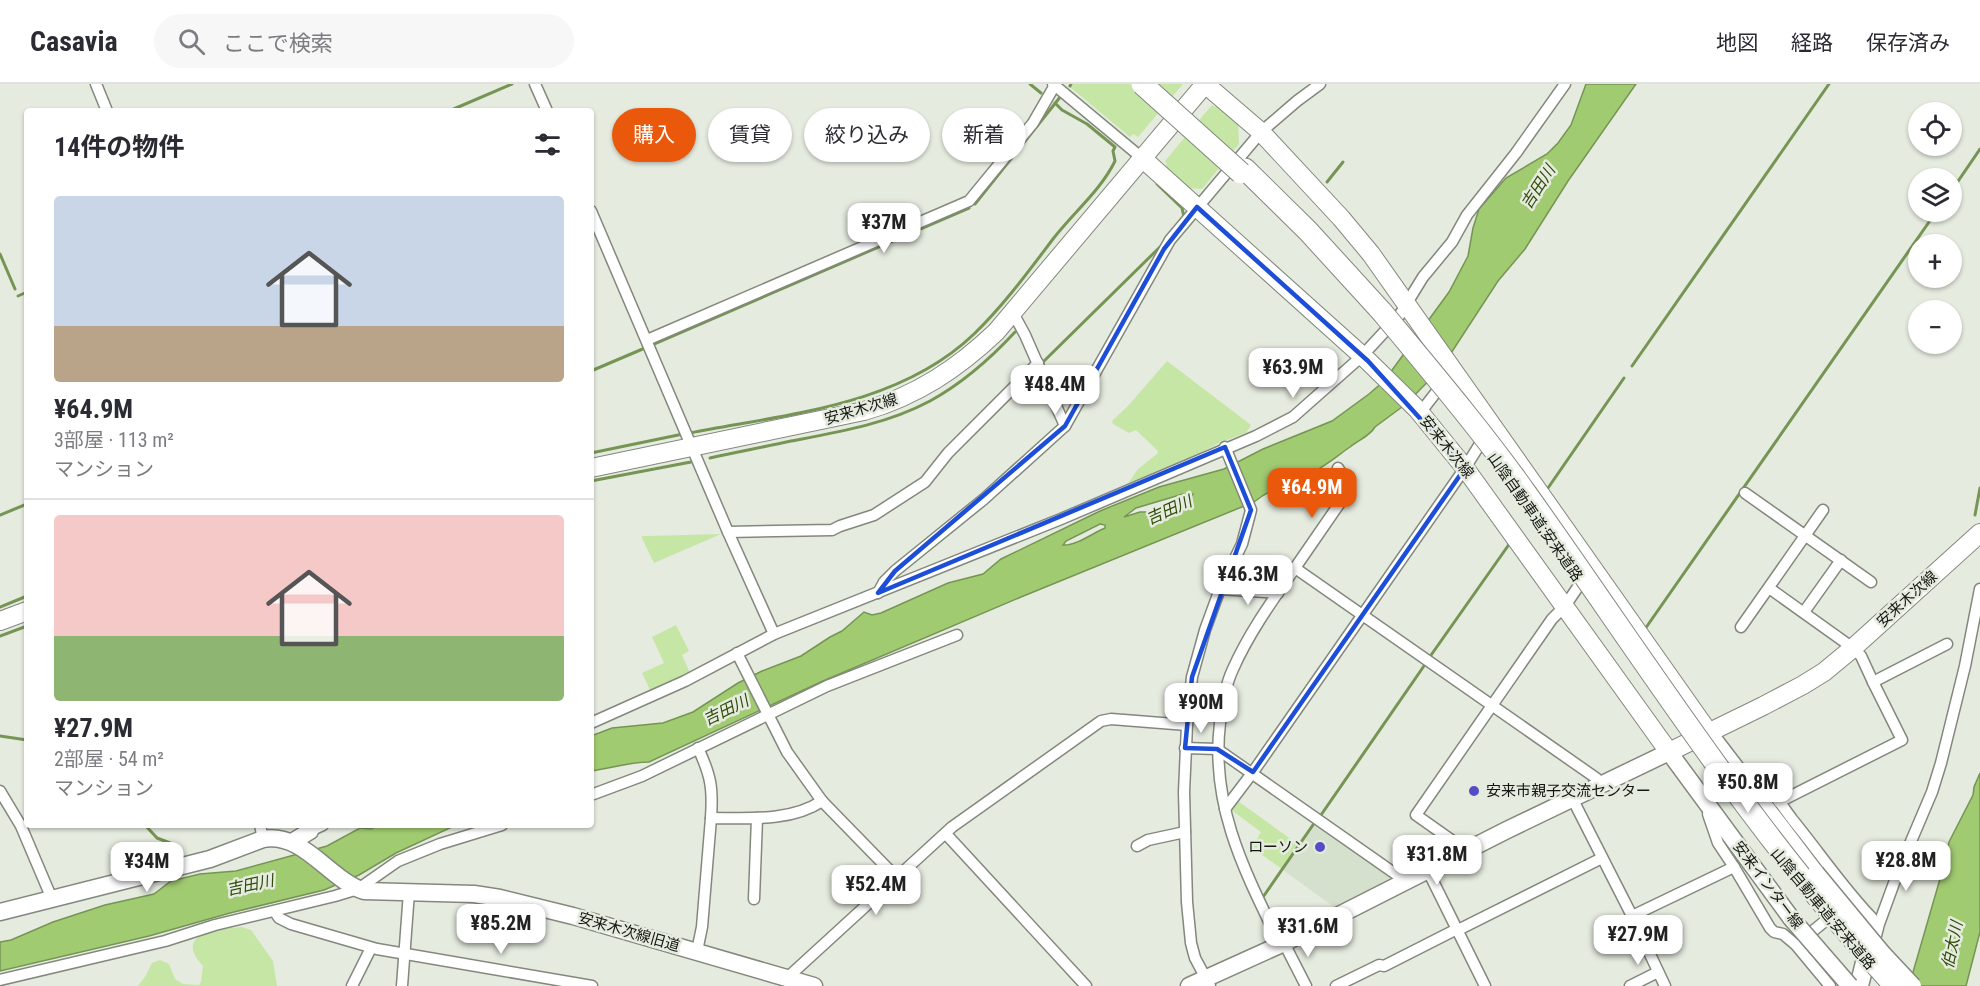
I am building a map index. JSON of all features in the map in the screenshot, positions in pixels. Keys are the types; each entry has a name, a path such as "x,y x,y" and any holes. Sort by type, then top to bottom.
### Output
{"highway":[{"name":"山陰自動車道;安来道路","path":"1142,84 1243,171"},
{"name":"山陰自動車道;安来道路","path":"1151,84 1308,231 1455,400 1518,483 1744,803 1814,892 1895,986"},
{"name":"山陰自動車道;安来道路","path":"1380,314 1521,495 1740,806 1809,895 1888,986"}],"main road":[{"name":"安来木次線","path":"594,467 854,413 905,397 935,381 976,351 1013,313 1205,84 1260,132 1341,218 1371,254 1709,733"},
{"name":"安来木次線","path":"1142,158 1365,358 1418,411 1466,468 1669,752 1803,685 1824,672 1980,533"},
{"path":"0,621 24,612"}],"street":[{"path":"96,84 106,108"},
{"path":"535,84 546,108"},
{"path":"878,593 884,582 895,571 984,499 1065,426 1164,249 1260,132 1320,84"},
{"path":"647,340 969,201 1033,123 1054,85 1142,158"},
{"path":"594,722 739,655 774,634 1061,519 1256,436 1293,417 1365,358 1409,306 1424,277 1452,242 1467,215 1516,153 1562,85"},
{"path":"594,218 774,634"},
{"path":"1013,313 1038,363 1065,426"},
{"path":"728,532 832,530 874,516 925,482 948,453 1038,363"},
{"path":"1418,411 1453,369"},
{"path":"1225,809 1466,468 1492,424"},
{"path":"1208,982 1191,943 1185,832 1185,748 1192,677 1205,630 1220,588 1242,544 1251,510 1226,449"},
{"path":"1306,986 1244,868 1225,809 1218,772 1217,749 1222,703 1231,672 1251,634 1346,494 1346,481 1338,468"},
{"path":"1744,493 1871,582"},
{"path":"1741,627 1824,510"},
{"path":"1803,612 1841,560"},
{"path":"1467,851 1416,815 1592,566"},
{"path":"1295,568 1493,705 1603,785"},
{"path":"1220,588 1278,593"},
{"path":"1769,588 1861,656 1902,740 1779,802"},
{"path":"1855,986 1876,921 1932,792 1965,666 1980,589"},
{"path":"594,794 642,776 827,686 957,635"},
{"path":"1873,682 1947,644"},
{"path":"739,655 787,753 822,801 897,878"},
{"path":"787,978 952,827 1101,721 1111,719 1187,725"},
{"path":"1709,733 1816,873 1883,954 1913,986"},
{"path":"697,951 702,927 713,792 698,748"},
{"path":"1185,748 1217,749 1253,772 1407,882"},
{"path":"1189,986 1208,982 1572,798 1669,752"},
{"name":"安来インター線","path":"1669,752 1791,918 1850,986"},
{"path":"1750,789 1765,788 1779,802 1853,898 1876,921"},
{"path":"0,792 21,826 52,898"},
{"path":"1572,798 1665,986"},
{"path":"711,818 782,816 822,801"},
{"path":"1711,808 1708,814 1718,843 1770,928 1774,932 1783,934 1796,945 1830,986"},
{"path":"754,899 757,818"},
{"path":"294,843 316,828"},
{"path":"0,980 165,941 194,931 335,897 398,861 440,844 492,828"},
{"path":"0,912 210,860 261,832 272,838 294,843 354,887"},
{"path":"1137,846 1148,840 1185,832"},
{"path":"946,834 1086,986"},
{"path":"1336,986 1379,965 1384,966 1602,858"},
{"path":"1632,916 1734,867"},
{"path":"1428,871 1485,986"},
{"name":"安来木次線旧道","path":"354,887 371,892 474,894 500,898 573,916 814,986"},
{"path":"402,986 409,892"},
{"path":"1796,945 1853,898"},
{"path":"275,912 279,918 291,924 372,948 592,986"},
{"path":"1863,986 1876,921"},
{"path":"352,986 372,948"},
{"path":"1630,986 1658,972"}],"highlighted area":[{"path":"1197,207 1368,361 1465,468 1253,772 1217,749 1185,748 1192,677 1251,510 1225,447 878,593 895,571 1065,426 1164,249"}],"shaded area":[{"path":"1073,84 1183,84 1138,137 1133,134 1130,137 1070,87"},
{"path":"1212,105 1215,107 1218,105 1238,121 1239,144 1202,189 1184,188 1163,169 1167,164 1165,161"},
{"path":"1167,361 1251,425 1246,433 1221,442 1130,484 1129,482 1138,469 1158,451 1136,430 1129,433 1113,424 1112,421"},
{"path":"721,534 654,563 642,538 642,536"},
{"path":"676,625 689,651 682,655 691,675 651,692 642,673 664,663 652,637"},
{"path":"1235,799 1299,845 1282,869 1252,848 1261,832 1230,809"},
{"path":"1317,821 1393,878 1334,907 1283,870"},
{"path":"242,927 251,930 273,961 277,986 138,986 152,963 160,960 169,964 175,979 183,984 199,985 203,966 195,955 193,946 196,940 211,932"}],"water":[{"name":"吉田川","path":"1586,84 1636,84 1568,181 1525,249 1498,281 1442,367 1410,400 1387,377 1449,292 1468,256 1479,209 1506,178 1547,154 1558,143 1571,125"},
{"name":"吉田川","path":"1384,381 1406,404 1375,427 1367,436 1322,467 1274,489 1254,502 823,681 649,762 594,770 594,735 612,728 663,723 693,712 738,683 801,656 842,631 864,612 872,615 881,613 948,583 983,574 1001,559 1100,511 1159,487 1224,469 1263,449 1332,421","holes":["1183,494 1193,494 1148,512 1124,517 1136,508","1100,524 1105,525 1105,528 1079,541 1063,545 1066,541"]},
{"name":"伯太川","path":"1980,773 1980,932 1966,986 1909,986 1949,842 1973,795"},
{"name":"吉田川","path":"360,828 450,828 396,853 359,875 324,890 149,936 0,971 0,942 105,905 154,894 171,881 200,874 236,871 327,846"}],"waterway":[{"path":"456,108 512,84"},
{"path":"1030,84 1041,93"},
{"path":"1632,366 1829,84"},
{"path":"975,204 1061,96"},
{"path":"690,433 803,412 877,392 912,377 944,358 974,334 1006,300 1061,229 1095,192 1115,161 1113,151 1115,147 1087,124 1062,110 1055,103"},
{"path":"1962,175 1980,149"},
{"path":"1327,182 1343,162"},
{"path":"1157,184 1182,208 1184,217"},
{"path":"654,344 969,208"},
{"path":"1645,629 1929,222"},
{"path":"1042,363 1161,246"},
{"path":"0,254 15,289"},
{"path":"18,296 24,293"},
{"path":"710,458 862,426 914,409 965,378 1015,332"},
{"path":"594,370 645,348"},
{"path":"1548,488 1624,378"},
{"path":"594,452 683,434"},
{"path":"594,480 691,462"},
{"path":"1975,515 1980,488"},
{"path":"0,515 24,505"},
{"path":"1429,658 1510,543"},
{"path":"0,607 24,597"},
{"path":"0,636 24,627"},
{"path":"1321,815 1426,663"},
{"path":"0,736 24,740"},
{"path":"1263,897 1315,822"},
{"path":"148,828 157,838 178,846"}],"place":[{"name":"安来市親子交流センター","path":"1474,791"},
{"name":"ローソン","path":"1320,847"}]}
